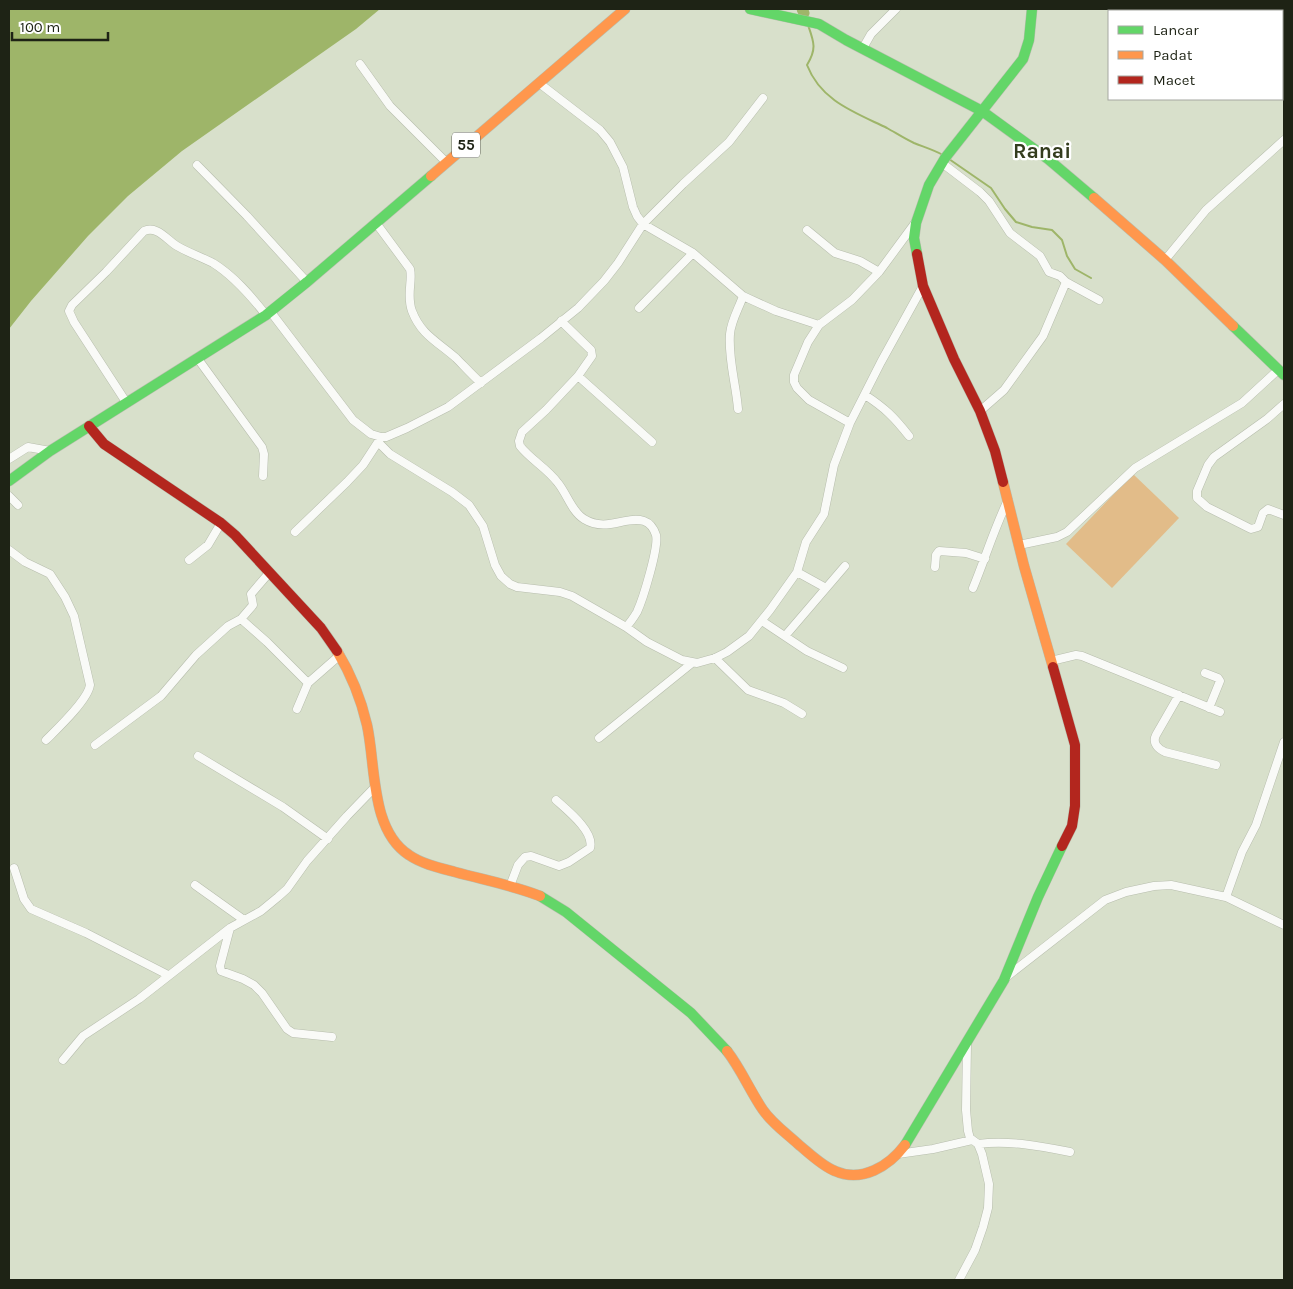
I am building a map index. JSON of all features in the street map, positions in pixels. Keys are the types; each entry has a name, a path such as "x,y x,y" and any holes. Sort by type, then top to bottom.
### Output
{"main road":[{"name":"55","path":"9,481 50,451 268,313 307,282 624,9"},
{"path":"750,9 771,11 819,24 982,111 1048,159 1165,260 1281,373"},
{"path":"89,426 104,444 222,523 245,544 269,573 321,628 340,655 363,710 381,816 396,845 407,855 430,864 528,891 550,902 573,918 691,1013 721,1043 732,1057 762,1110 788,1135 828,1167 840,1173 859,1175 880,1168 898,1154 930,1105 1004,980 1038,898 1072,826 1074,813 1075,745 1019,545 995,451 980,411 954,359 923,286 914,238 916,223 929,185 943,161 1024,58 1031,38 1032,9"}],"street":[{"path":"862,48 871,34 896,9"},
{"path":"360,64 390,106 446,162"},
{"path":"539,83 600,130 610,142 623,166 632,207 643,224 693,253 743,296 776,311 819,325"},
{"path":"295,532 363,465 380,440 448,407 578,308 618,263 643,224 682,184 728,142 763,98"},
{"path":"1165,260 1206,210 1284,140"},
{"path":"943,161 989,200 1010,233 1040,256 1048,272 1060,276 1066,282 1099,300"},
{"path":"196,165 247,216 307,282"},
{"path":"376,223 410,269 410,304 422,331 455,358 481,383"},
{"path":"850,423 809,400 797,388 794,382 794,375 800,358 819,325 852,300 879,272 916,223"},
{"path":"126,402 74,322 69,311 144,231 151,229 158,231 185,250 213,263 249,293 268,313 353,420 380,440 390,454 452,492 468,505 483,526 495,565 501,576 510,584 517,587 566,594 626,627 647,642 682,660 692,663"},
{"path":"807,230 835,253 860,261 879,272"},
{"path":"639,308 693,253"},
{"path":"980,411 1004,390 1043,336 1066,282"},
{"path":"599,738 692,663 715,658 738,645 762,620 797,572 806,542 824,514 834,465 850,423 923,286"},
{"path":"738,409 730,355 730,333 743,296"},
{"path":"562,321 592,352 591,359 546,410 522,432 519,441 520,446 545,468 558,483 582,518 602,525 642,520 651,525 656,533 655,552 642,601 632,621 626,627"},
{"path":"198,359 262,447 264,454 263,476"},
{"path":"1019,545 1057,537 1067,532 1135,468 1242,403 1281,373"},
{"path":"578,376 652,442"},
{"path":"865,395 891,414 909,436"},
{"path":"1284,404 1210,461 1198,486 1197,494 1200,501 1207,507 1250,529 1258,527 1264,513 1268,509 1284,515"},
{"path":"9,460 28,447 50,451"},
{"path":"9,496 18,505"},
{"path":"973,588 985,560 994,529 1008,499"},
{"path":"189,560 208,545 222,523"},
{"path":"9,550 25,562 50,574 65,596 74,616 90,684 87,693 64,723 46,740"},
{"path":"935,567 935,557 939,551 966,553 985,560"},
{"path":"785,636 844,566"},
{"path":"797,572 826,588"},
{"path":"95,745 161,696 196,655 228,626 241,619 252,605 251,594 269,573"},
{"path":"241,619 308,683"},
{"path":"762,620 807,650 843,668"},
{"path":"297,709 308,683 340,655"},
{"path":"1051,660 1082,656 1220,712"},
{"path":"715,658 748,690 784,704 802,714"},
{"path":"1205,673 1218,678 1220,681 1209,708"},
{"path":"1179,695 1156,735 1155,743 1158,748 1165,752 1216,765"},
{"path":"1226,897 1242,852 1263,807 1284,742"},
{"path":"198,756 283,807 328,839"},
{"path":"62,1060 84,1036 139,999 230,928 261,911 287,889 307,861 375,787"},
{"path":"510,886 518,865 525,857 531,856 559,866 569,862 590,848 591,839 584,827 556,800"},
{"path":"14,868 24,900 31,909 86,933 168,975"},
{"path":"195,885 244,920"},
{"path":"1004,980 1097,906 1112,897 1126,892 1154,886 1171,885 1226,897 1284,925"},
{"path":"230,928 220,966 221,971 243,979 258,989 287,1029 302,1035 332,1037"},
{"path":"958,1280 975,1250 988,1208 989,1184 986,1164 968,1131 966,1110 967,1043"},
{"path":"898,1154 975,1142 1012,1143 1070,1152"}],"shaded area":[{"path":"9,9 380,9 356,29 182,151 128,196 88,236 9,329"},
{"path":"1133,474 1179,518 1112,588 1066,544"}],"waterway":[{"path":"802,9 804,13"},
{"path":"808,25 814,45 807,65 813,77 830,97 851,111 907,140 943,155"},
{"path":"949,159 991,188 1016,222 1052,230 1062,240 1067,256 1075,269 1091,278"}],"traffic: fast":[{"path":"750,9 819,24 982,111 1048,159 1094,198"},
{"path":"917,254 914,238 916,223 929,185 945,158 1023,59 1029,40 1032,9"},
{"path":"9,481 50,451 266,315 431,176"},
{"path":"1233,326 1284,375"},
{"path":"905,1145 1004,980 1038,897 1062,846"},
{"path":"540,896 566,912 691,1013 727,1051"}],"traffic: slow":[{"path":"431,176 625,9"},
{"path":"1094,198 1165,260 1233,326"},
{"path":"1003,482 1024,566 1053,667"},
{"path":"337,651 351,678 362,706 370,741 381,813 387,830 396,844 409,855 425,863 540,896"},
{"path":"727,1051 767,1115 779,1128 820,1163 830,1169 845,1174 865,1174 883,1166 899,1153 905,1145"}],"traffic: jam":[{"path":"917,254 923,286 954,359 980,411 995,451 1003,482"},
{"path":"89,426 104,444 221,523 235,535 321,628 337,651"},
{"path":"1053,667 1075,745 1075,806 1072,826 1062,846"}],"district":[{"name":"Ranai","path":"1042,151"}]}
